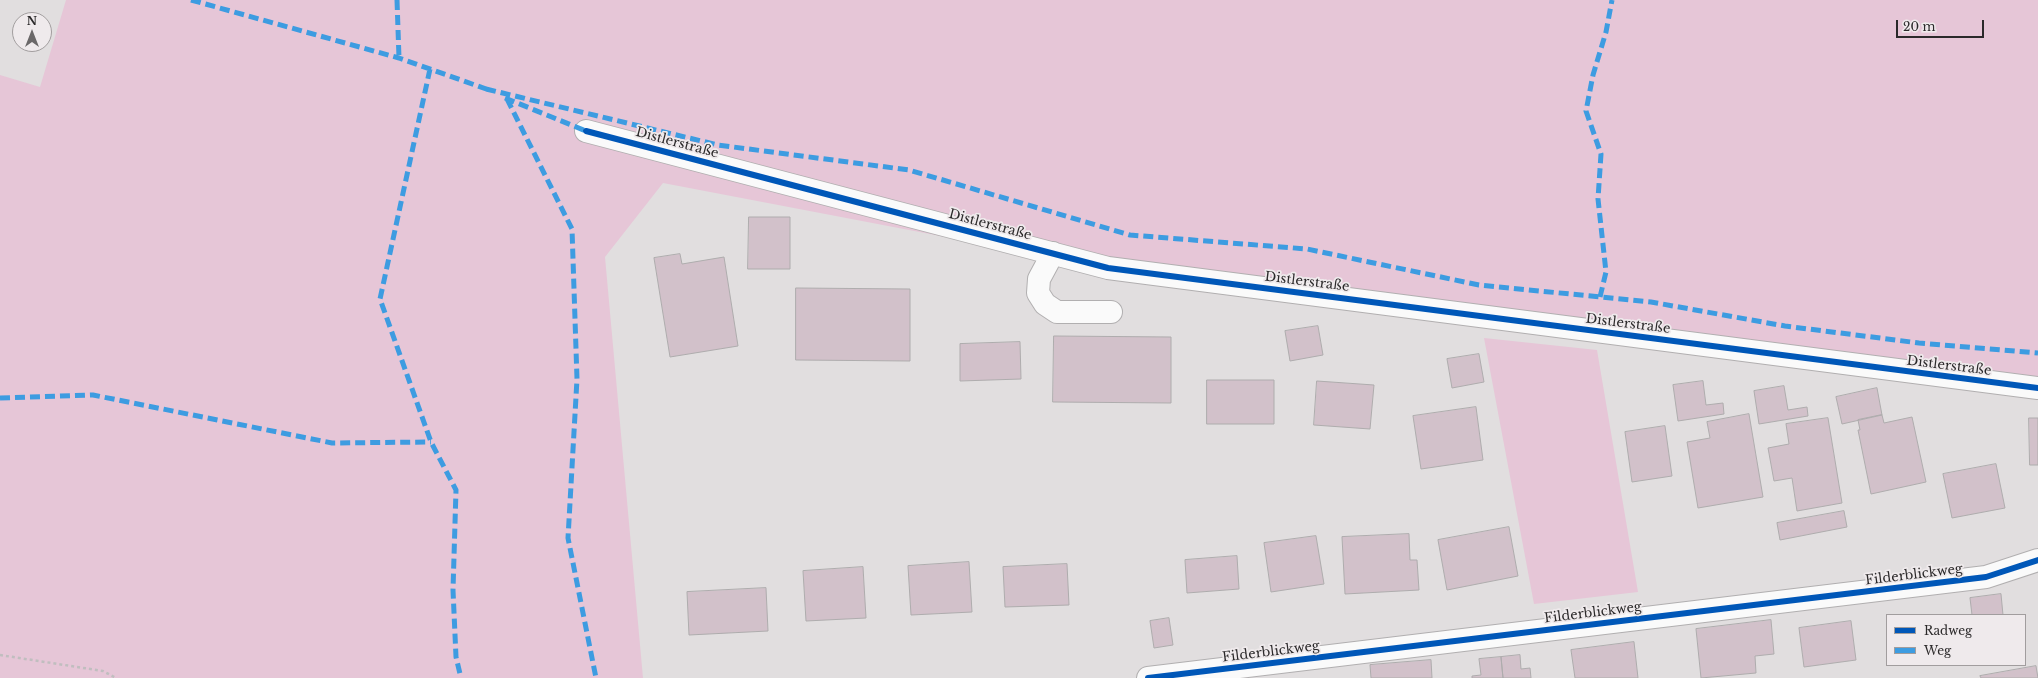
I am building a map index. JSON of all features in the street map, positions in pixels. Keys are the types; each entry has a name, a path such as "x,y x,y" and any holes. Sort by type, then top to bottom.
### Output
{"street":[{"name":"Distlerstraße","path":"586,130 1116,269 2038,388"},
{"path":"1053,253 1039,279 1038,293 1045,304 1057,312 1111,312"},
{"name":"Filderblickweg","path":"1148,678 1986,577 2038,560"}],"path":[{"path":"0,655 103,671 116,678"}],"shaded area":[{"path":"66,0 2038,0 2038,387 1108,268 663,183 605,257 643,678 0,678 0,75 40,87 50,52 52,52 52,47"},
{"path":"1484,338 1597,350 1638,592 1534,604"}],"building":[{"path":"749,217 790,217 790,269 748,269"},
{"path":"680,254 682,264 724,257 738,346 670,357 654,258"},
{"path":"796,288 910,289 910,361 796,360"},
{"path":"1318,326 1323,355 1290,361 1285,331"},
{"path":"1054,336 1171,337 1171,403 1053,402"},
{"path":"1020,342 1021,379 960,381 960,344"},
{"path":"1479,354 1484,382 1452,388 1447,359"},
{"path":"1207,380 1274,380 1274,424 1207,424"},
{"path":"1317,381 1374,385 1370,429 1314,425"},
{"path":"1703,381 1706,405 1723,403 1724,414 1678,421 1673,385"},
{"path":"1784,386 1788,410 1807,407 1808,416 1759,424 1754,391"},
{"path":"1877,388 1882,415 1842,424 1836,397"},
{"path":"1476,407 1483,460 1421,469 1413,416"},
{"path":"1749,414 1763,497 1698,508 1687,442 1710,438 1707,422"},
{"path":"1882,415 1884,423 1912,417 1926,482 1871,494 1858,430 1860,430 1858,420"},
{"path":"1828,418 1842,503 1797,511 1792,478 1774,481 1768,448 1789,444 1786,424"},
{"path":"2029,418 2038,418 2038,465 2030,465"},
{"path":"1665,426 1672,476 1632,482 1625,432"},
{"path":"1996,464 2005,508 1952,518 1943,474"},
{"path":"1844,511 1847,527 1780,540 1777,523"},
{"path":"1509,527 1518,576 1447,590 1438,540"},
{"path":"1409,534 1410,560 1417,560 1419,590 1345,594 1342,537"},
{"path":"1316,536 1324,584 1271,592 1264,543"},
{"path":"1237,556 1239,589 1187,593 1185,560"},
{"path":"969,562 972,612 911,615 908,566"},
{"path":"1067,564 1069,605 1005,607 1003,567"},
{"path":"863,567 866,618 806,621 803,571"},
{"path":"766,588 768,631 689,635 687,592"},
{"path":"2001,594 2003,614 1972,614 1970,598"},
{"path":"1169,618 1173,645 1154,648 1150,621"},
{"path":"1771,620 1774,654 1755,656 1756,673 1701,678 1696,629"},
{"path":"1851,621 1856,660 1804,667 1799,628"},
{"path":"1634,642 1638,678 1575,678 1571,650"},
{"path":"1520,655 1521,669 1530,668 1531,678 1503,678 1501,657"},
{"path":"1501,657 1503,678 1472,678 1472,676 1481,675 1479,659"},
{"path":"1431,660 1432,678 1371,678 1370,665"},
{"path":"2036,666 2038,678 1981,678 1980,676"}],"marked path":[{"path":"191,0 399,58 489,90"},
{"path":"397,0 399,58"},
{"path":"1600,297 1606,272 1598,199 1601,154 1586,111 1593,75 1606,32 1612,0"},
{"path":"430,69 380,299 431,442 456,490 453,590 456,657 461,678"},
{"path":"486,89 718,145 909,170 1130,235 1307,249 1479,285 1651,302 1785,326 1919,343 2038,353"},
{"path":"505,98 586,131"},
{"path":"507,99 572,229 577,379 568,538 596,678"},
{"path":"0,398 93,395 332,443 431,442"}],"cycle path":[{"path":"586,131 1108,268 2038,388"},
{"path":"1148,678 1986,577 2038,560"}]}
